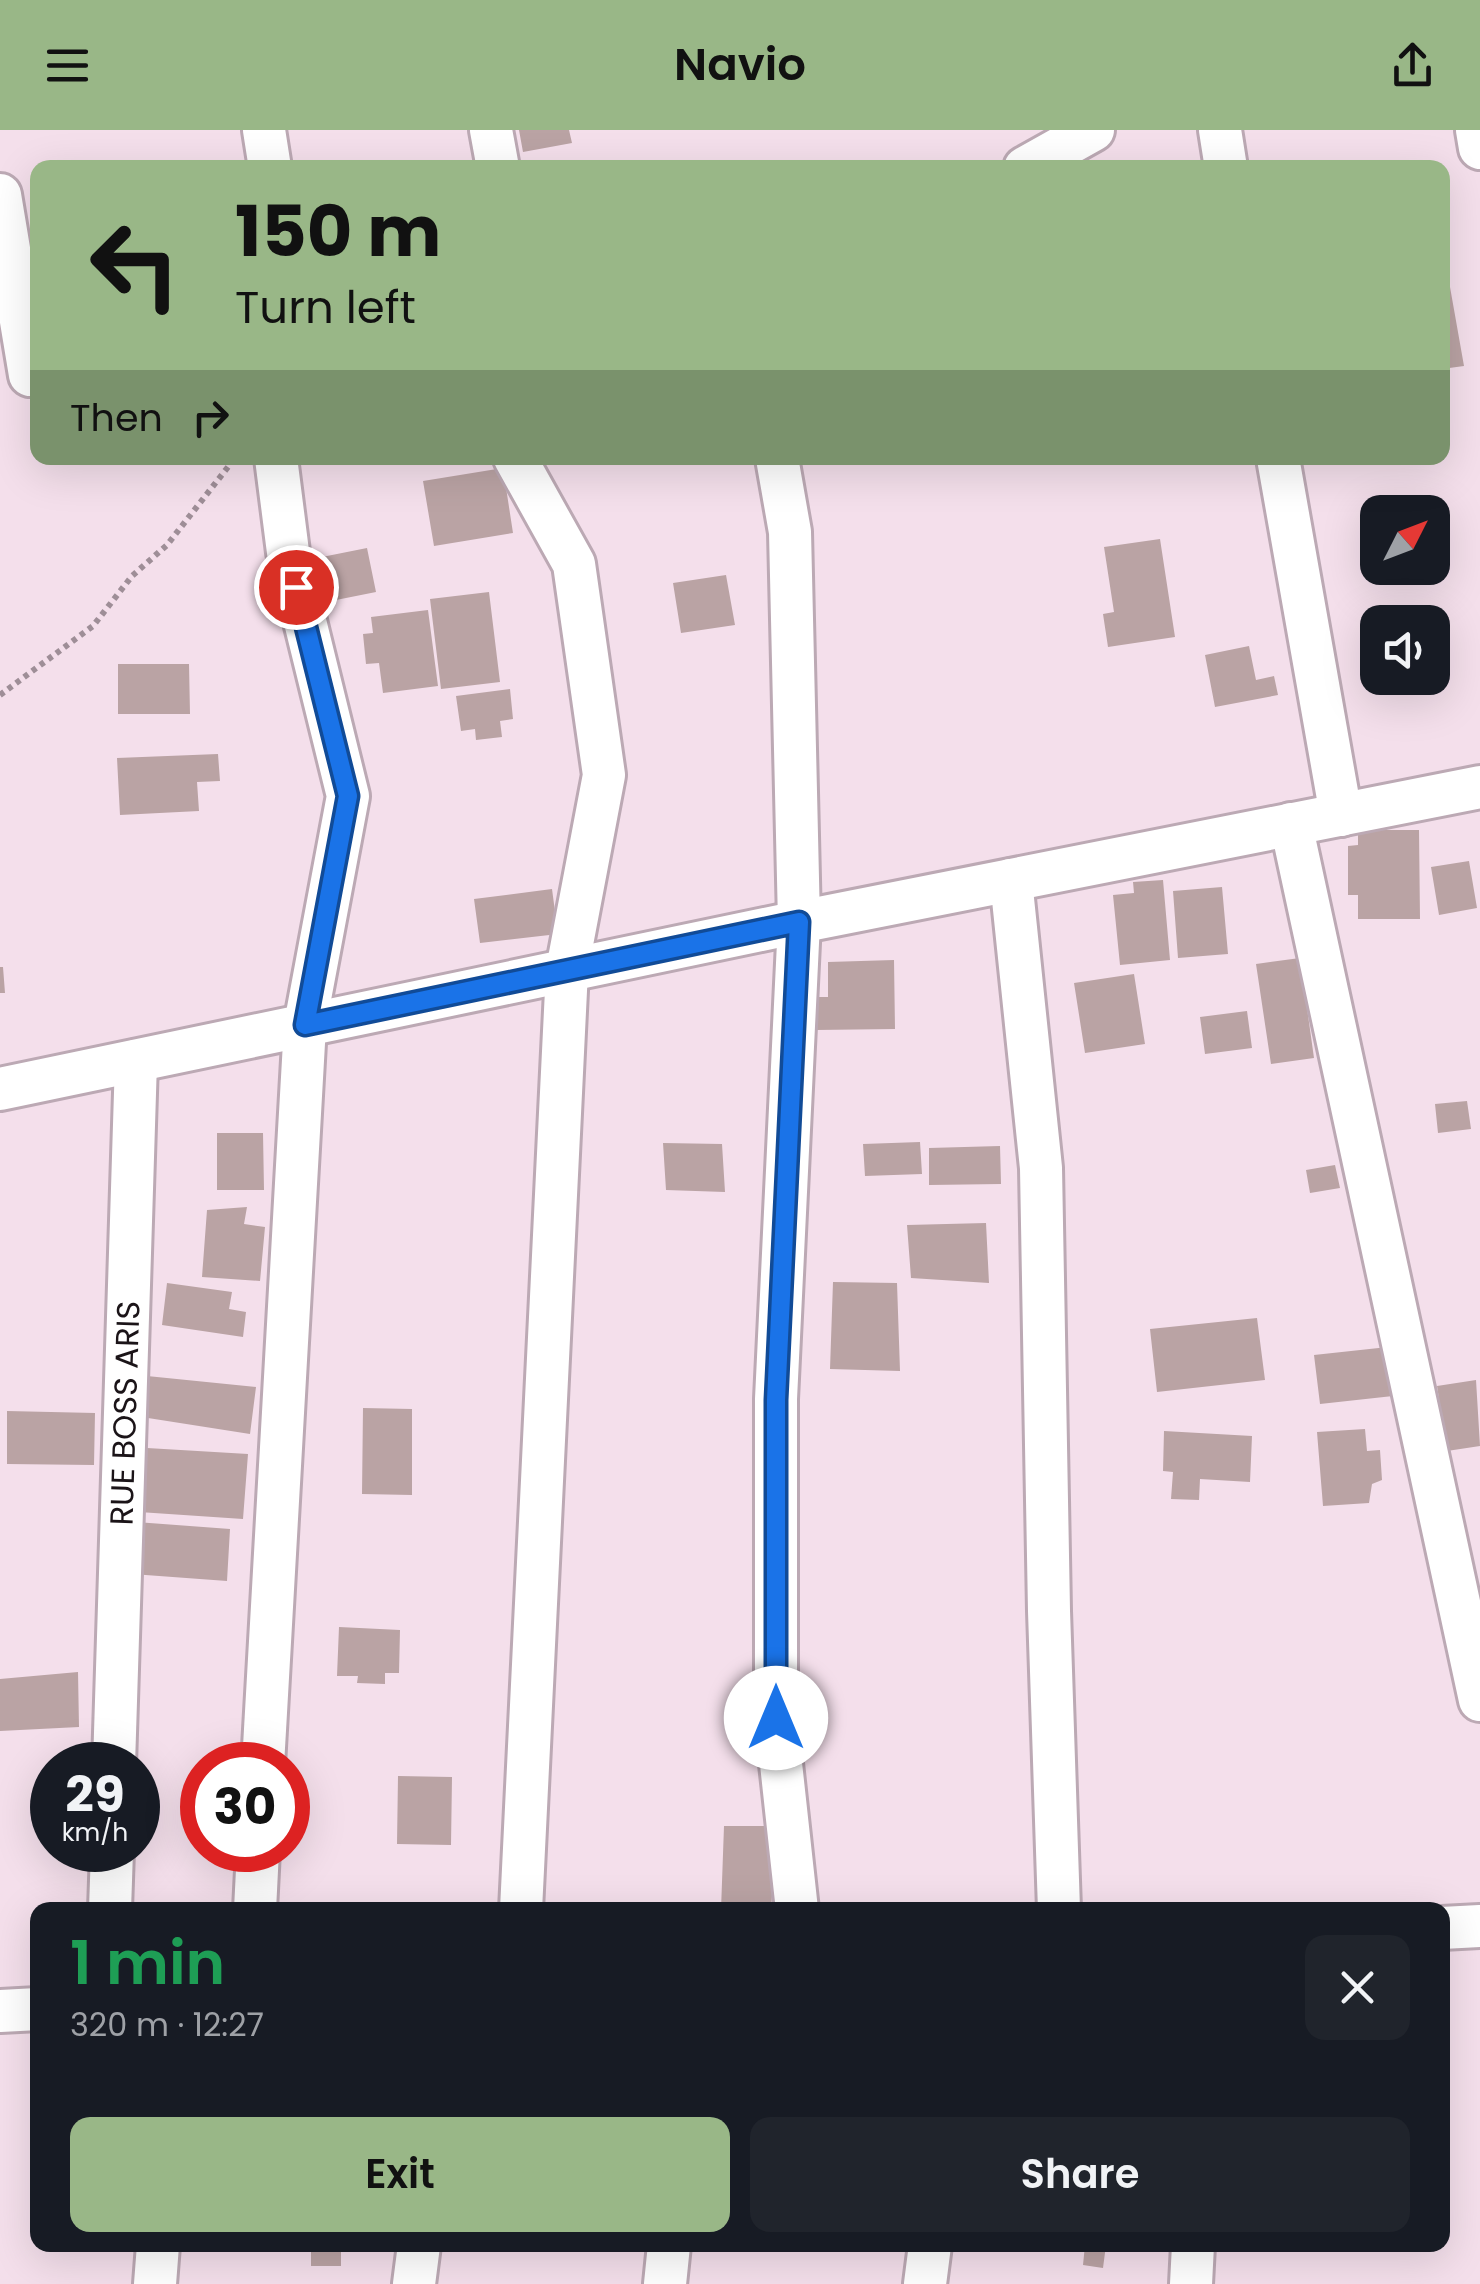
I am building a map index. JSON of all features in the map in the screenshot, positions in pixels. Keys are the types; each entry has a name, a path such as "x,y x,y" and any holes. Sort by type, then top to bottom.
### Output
{"street":[{"path":"264,130 269,160"},
{"path":"492,130 497,160"},
{"path":"1039,160 1093,130"},
{"path":"1220,130 1225,160"},
{"path":"1477,130 1480,148"},
{"path":"0,195 22,376"},
{"path":"264,1742 305,1025 348,796 288,552 277,465"},
{"path":"518,465 574,564 604,775 566,970 521,1902"},
{"path":"778,465 790,532 799,922 776,1400 776,1718 796,1902"},
{"path":"1279,465 1341,815"},
{"path":"0,1089 799,922 1480,787"},
{"path":"1291,824 1480,1700"},
{"path":"1011,880 1041,1168 1048,1592 1060,1902"},
{"name":"RUE BOSS ARIS","path":"115,1742 136,1061"},
{"path":"110,1902 111,1872"},
{"path":"255,1902 257,1872"},
{"path":"1450,1928 1480,1926"},
{"path":"0,2011 30,2009"},
{"path":"154,2284 157,2252"},
{"path":"414,2284 418,2252"},
{"path":"665,2284 668,2252"},
{"path":"925,2284 929,2252"},
{"path":"1191,2284 1193,2252"}],"path":[{"path":"0,695 93,626 132,576 166,545 229,465"}],"building":[{"path":"519,130 569,130 572,143 523,152"},
{"path":"1450,287 1464,366 1450,368"},
{"path":"503,468 513,533 434,546 423,481"},
{"path":"1160,539 1175,637 1108,647 1103,614 1114,612 1104,547"},
{"path":"367,548 376,592 321,603 312,559"},
{"path":"726,575 735,625 681,633 673,583"},
{"path":"489,592 500,682 441,689 430,599"},
{"path":"428,610 438,686 383,693 379,663 366,664 363,634 373,633 371,617"},
{"path":"1249,646 1256,680 1274,676 1278,695 1215,707 1205,655"},
{"path":"118,664 189,664 190,714 118,714"},
{"path":"510,689 513,719 500,721 502,737 476,740 475,729 461,731 456,696"},
{"path":"218,754 220,781 197,782 199,811 120,815 117,758"},
{"path":"1358,830 1419,830 1420,919 1358,919 1358,895 1348,895 1348,846 1358,845"},
{"path":"1469,861 1477,908 1439,915 1431,867"},
{"path":"1163,880 1170,960 1120,965 1113,895 1134,893 1133,882"},
{"path":"1222,887 1228,954 1178,958 1173,891"},
{"path":"552,889 558,934 480,943 474,899"},
{"path":"1300,958 1314,1058 1271,1064 1256,964"},
{"path":"894,960 895,1029 816,1030 815,997 828,997 828,962"},
{"path":"3,967 5,993 0,993"},
{"path":"1134,974 1145,1044 1085,1053 1074,983"},
{"path":"1247,1011 1252,1048 1205,1054 1200,1017"},
{"path":"1467,1101 1471,1129 1438,1133 1435,1104"},
{"path":"217,1133 263,1133 264,1190 217,1190"},
{"path":"920,1142 922,1174 865,1176 863,1144"},
{"path":"663,1143 722,1144 725,1192 666,1190"},
{"path":"1000,1146 1001,1184 929,1185 929,1148"},
{"path":"1335,1165 1340,1188 1310,1193 1306,1170"},
{"path":"247,1207 244,1224 265,1227 260,1281 202,1277 207,1210"},
{"path":"986,1223 989,1283 911,1278 907,1225"},
{"path":"833,1282 897,1283 900,1371 830,1369"},
{"path":"167,1283 232,1292 229,1309 246,1312 243,1337 162,1325"},
{"path":"1257,1318 1265,1380 1157,1392 1150,1329"},
{"path":"1388,1347 1393,1396 1320,1404 1314,1355"},
{"path":"147,1376 256,1387 250,1434 148,1418"},
{"path":"1476,1380 1480,1446 1447,1451 1437,1386"},
{"path":"363,1408 412,1409 412,1495 362,1494"},
{"path":"7,1411 95,1413 94,1465 7,1464"},
{"path":"1365,1429 1367,1451 1380,1450 1382,1480 1372,1484 1369,1503 1323,1506 1317,1432"},
{"path":"1164,1431 1252,1436 1250,1482 1200,1479 1199,1500 1171,1499 1173,1472 1163,1471"},
{"path":"147,1448 248,1454 243,1519 139,1512"},
{"path":"136,1522 230,1529 227,1581 132,1574"},
{"path":"339,1627 400,1630 399,1673 385,1673 385,1684 357,1683 358,1676 337,1676"},
{"path":"78,1672 79,1727 0,1731 0,1679"},
{"path":"398,1776 452,1777 451,1845 397,1844"},
{"path":"724,1826 777,1826 772,1902 721,1902"},
{"path":"311,2252 341,2252 341,2266 311,2266"},
{"path":"1084,2252 1105,2252 1103,2268 1083,2265"}],"route":[{"path":"296,587 348,796 305,1025 799,922 776,1400 776,1718"}]}
